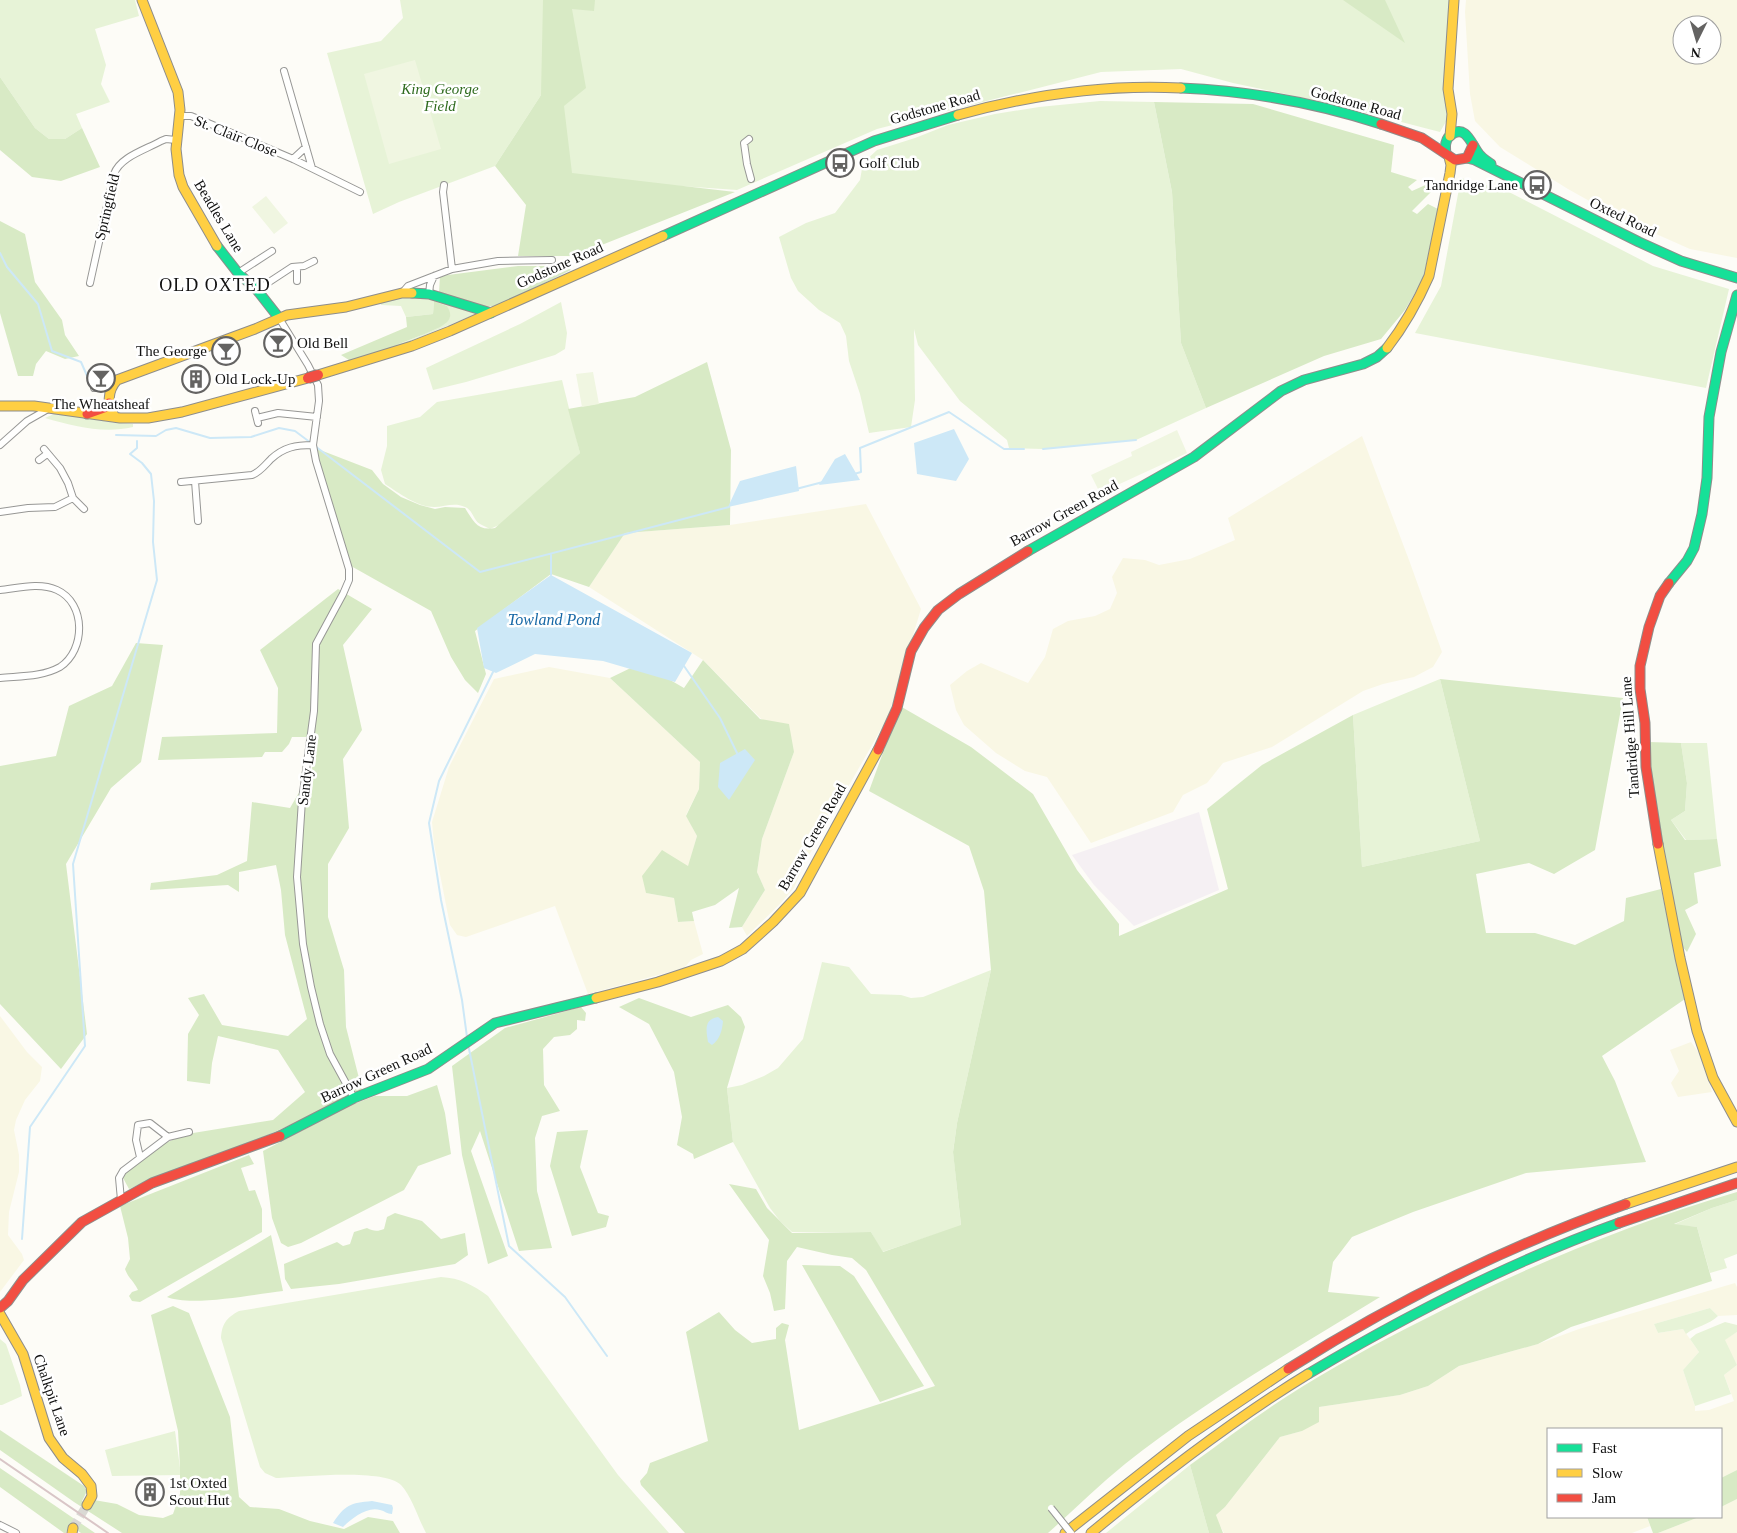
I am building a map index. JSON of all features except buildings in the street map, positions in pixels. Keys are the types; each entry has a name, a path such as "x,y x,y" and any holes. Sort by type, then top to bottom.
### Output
{"main road":[{"name":"Beadles Lane","path":"142,0 178,92 177,165 183,187 219,249 238,273 257,290 278,318"},
{"path":"1449,137 1452,114 1448,89 1454,0"},
{"name":"Godstone Road","path":"0,406 30,406 135,419 164,416 308,378 412,346 491,313 874,141 913,127 956,115 1048,95 1119,88 1158,87 1206,90 1262,97 1333,110 1418,137 1448,155"},
{"path":"1452,114 1462,133"},
{"path":"1457,132 1469,137 1473,145 1470,154 1463,159 1448,155 1445,142 1449,137 1457,132"},
{"name":"Godstone Road","path":"1418,137 1449,137"},
{"name":"Oxted Road","path":"1473,145 1501,173"},
{"name":"Barrow Green Road","path":"0,1308 8,1301 23,1280 82,1222 152,1182 272,1140 354,1098 428,1069 495,1022 658,982 721,961 743,949 773,922 800,893 879,747 897,708 911,652 924,628 938,610 1010,561 1194,458 1281,391 1310,378 1363,364 1386,349 1396,336 1422,292 1429,276 1450,173 1451,165 1448,155"},
{"name":"Oxted Road","path":"1463,159 1476,160 1639,242 1681,261 1737,278"},
{"name":"Barrow Green Road","path":"1450,173 1463,159"},
{"name":"Godstone Road","path":"111,387 117,380 192,351 255,330 287,315 346,307 402,293 429,294 491,313"},
{"name":"Tandridge Hill Lane","path":"1737,294 1721,352 1710,418 1708,478 1694,548 1660,596 1649,627 1640,666 1640,688 1645,724 1646,767 1652,812 1680,958 1697,1031 1706,1059 1713,1078 1737,1122"},
{"path":"111,387 109,403 115,417"},
{"path":"87,414 104,408 109,403"},
{"path":"1065,1533 1141,1472 1226,1409 1320,1349 1410,1298 1501,1254 1573,1223 1644,1196 1737,1167"},
{"path":"1091,1533 1147,1486 1232,1424 1290,1385 1388,1328 1449,1296 1543,1252 1639,1215 1737,1183"},
{"name":"Chalkpit Lane","path":"0,1314 10,1328 23,1354 51,1443 91,1486 91,1499 87,1505"}],"street":[{"path":"284,71 312,168"},
{"name":"St. Clair Close","path":"179,116 191,116 202,120 293,159 360,192"},
{"name":"Springfield","path":"90,283 117,167 122,162 166,139 176,140"},
{"path":"749,139 744,143 744,151 752,180"},
{"name":"St. Clair Close","path":"293,159 306,147"},
{"path":"444,184 443,192 452,269"},
{"path":"238,273 272,251"},
{"name":"Godstone Road","path":"402,293 408,286 452,269 498,261 552,260"},
{"path":"257,290 292,267 304,266 314,261"},
{"path":"297,281 298,266"},
{"path":"429,294 434,276"},
{"path":"180,482 252,475 259,472 278,453 289,447 314,442 319,396 316,380 278,318"},
{"path":"94,388 102,386 111,387"},
{"path":"28,420 30,406"},
{"path":"0,445 28,420 49,408"},
{"path":"256,417 278,413 317,417"},
{"name":"Sandy Lane","path":"314,442 316,461 348,569 349,580 316,644 314,710 302,800 297,878 303,944 310,987 330,1054 354,1098"},
{"path":"39,460 45,451 60,468 73,498 84,508"},
{"path":"195,481 198,521"},
{"path":"0,512 55,507 73,498"},
{"path":"0,590 39,586 56,590 71,600 78,618 79,635 74,652 62,666 48,672 0,678"},
{"path":"140,1157 136,1140 138,1126 150,1123 168,1138"},
{"path":"121,1200 120,1178 123,1171 168,1138 189,1132"},
{"path":"1051,1508 1071,1533"},
{"path":"4,1529 16,1533"}],"shaded area":[{"path":"1466,0 1737,0 1737,258 1690,249 1618,217 1568,189 1500,147 1475,121 1470,94 1465,12"},
{"path":"1362,436 1442,652 1433,667 1414,677 1363,691 1272,747 1223,763 1207,783 1183,795 1173,812 1091,843 1047,777 1025,771 996,753 964,725 956,710 950,685 967,671 981,663 1028,683 1045,657 1053,629 1068,621 1095,616 1110,609 1117,593 1112,577 1123,558 1145,560 1159,565 1190,559 1235,540 1228,518"},
{"path":"866,504 921,609 888,717 804,864 794,888 747,936 742,927 765,890 757,872 762,839 794,752 703,660 589,587 625,533 730,525"},
{"path":"549,667 610,678 700,762 699,789 686,815 697,836 688,867 646,893 674,898 678,922 694,921 703,954 691,960 684,968 588,994 555,906 466,937 457,935 450,925 434,844 432,822 449,767 494,679"},
{"path":"1199,812 1219,890 1134,926 1094,885 1072,855"},
{"path":"0,1016 27,1052 42,1067 40,1081 25,1100 16,1120 14,1130 19,1155 19,1172 9,1212 8,1235 22,1254 24,1260 0,1292"},
{"path":"1691,1042 1701,1056 1712,1092 1678,1097 1671,1083 1679,1071 1670,1050"},
{"path":"1735,1283 1737,1287 1737,1315 1718,1316 1710,1308 1654,1324 1658,1333 1683,1329 1699,1352 1683,1370 1695,1411 1709,1410 1734,1401 1724,1375 1737,1365 1737,1470 1722,1478 1722,1428 1547,1428 1547,1518 1647,1518 1650,1526 1632,1533 1224,1533 1216,1515 1225,1507 1280,1437 1302,1431 1319,1407 1400,1395 1428,1386 1459,1366 1538,1344 1579,1329"},
{"path":"1737,1332 1737,1365 1724,1340"},
{"path":"1737,1499 1737,1533 1658,1533 1696,1518 1722,1518 1722,1506"}],"green space":[{"path":"0,0 135,0 139,16 95,29 106,65 101,84 110,102 76,114 82,128 65,139 49,139 35,128 0,77"},
{"name":"King George Field","path":"400,0 1452,0 1448,118 1440,132 1328,103 1233,83 1181,69 1101,72 877,129 737,190 566,178 541,95 495,166 399,202 373,214 327,53 381,41 403,18"},
{"path":"543,0 595,0 594,11 572,9 586,88 564,106 572,173 735,192 574,256 518,256 526,205 495,166 541,95"},
{"path":"1343,0 1385,0 1405,43"},
{"path":"415,60 441,149 389,164 364,74"},
{"path":"0,77 35,128 49,139 65,139 82,128 100,167 61,181 32,177 0,150"},
{"path":"1100,101 1154,102 1172,192 1181,343 1206,408 1136,440 1043,449 1009,448 1007,440 960,401 918,345 914,329 915,400 911,427 869,433 860,394 849,361 846,336 840,323 819,310 798,291 791,278 779,237 806,223 835,213 860,180 863,163 877,150 948,125 995,114 1039,107"},
{"path":"1154,102 1253,104 1394,145 1391,172 1417,180 1408,187 1412,191 1430,183 1434,185 1432,191 1412,211 1417,214 1428,204 1438,209 1423,279 1405,310 1381,339 1324,356 1206,408 1181,343 1172,192"},
{"path":"1461,178 1507,191 1653,266 1729,289 1706,388 1415,333 1441,286"},
{"path":"266,196 288,223 274,234 252,207"},
{"path":"0,221 25,234 35,282 62,320 65,335 79,356 65,359 46,351 36,364 33,376 18,376 0,313"},
{"path":"518,266 566,266 571,270 499,305 486,307 439,293 440,276"},
{"path":"406,296 435,299 476,314 398,346 434,330 450,317 447,306 434,301 433,314 406,317 401,306 381,305 380,302"},
{"path":"434,301 447,306 449,310 450,317 445,324 398,346 352,362 341,355 407,327 406,317 433,314"},
{"path":"561,302 567,333 565,349 555,355 433,390 426,368 520,324"},
{"path":"707,362 731,450 730,525 625,533 589,587 551,574 475,631 486,674 478,693 465,680 451,657 431,611 351,566 315,448 372,470 383,484 401,497 435,509 445,507 465,508 480,527 495,528 580,453 568,409 635,397"},
{"path":"593,372 599,404 582,407 576,374"},
{"path":"562,380 580,453 510,520 490,529 481,525 470,510 465,507 457,505 434,507 421,505 385,484 381,470 387,446 387,426 420,417 437,402"},
{"path":"56,413 133,424 133,427 111,430 99,429 45,418"},
{"path":"1177,430 1187,453 1100,493 1091,475 1132,456 1131,452"},
{"path":"338,589 372,609 343,645 362,730 343,759 349,828 328,864 328,917 344,970 346,1027 362,1090 261,1138 129,1189 122,1176 158,1146 187,1134 273,1120 305,1092 278,1050 218,1036 210,1084 187,1081 188,1034 199,1015 188,998 204,994 222,1025 288,1036 307,1019 285,935 281,890 276,865 239,872 239,892 228,885 150,890 151,883 217,875 247,861 252,802 290,808 312,770 314,737 292,737 282,752 265,752 262,757 158,760 162,737 277,733 278,688 260,650"},
{"path":"136,643 163,645 141,762 111,788 66,864 87,1034 61,1069 0,1004 0,766 56,756 69,706 112,686"},
{"path":"703,660 760,719 789,724 794,752 762,839 757,872 765,890 742,927 729,928 739,888 715,905 692,912 694,921 678,922 674,898 646,893 642,876 662,850 688,866 697,836 686,816 699,789 700,762 610,678 641,663 684,688"},
{"path":"1440,679 1480,841 1362,867 1353,715"},
{"path":"1440,679 1623,698 1595,850 1554,874 1529,863 1476,874 1486,933 1535,933 1575,945 1624,921 1626,898 1661,889 1685,999 1602,1056 1615,1081 1646,1162 1526,1173 1413,1212 1352,1237 1333,1262 1328,1292 1380,1297 1218,1397 1155,1441 1125,1464 1048,1533 685,1533 641,1485 640,1481 647,1473 650,1463 708,1441 686,1332 719,1312 735,1330 752,1343 776,1339 776,1328 782,1323 789,1325 785,1340 799,1430 935,1386 866,1270 852,1258 797,1247 787,1261 785,1309 774,1311 770,1293 763,1276 769,1240 729,1184 756,1189 767,1208 792,1233 871,1232 883,1252 961,1225 953,1152 957,1123 991,970 984,891 969,846 869,791 900,706 971,747 1033,794 1077,870 1119,924 1119,936 1228,889 1207,809 1262,765 1353,715 1362,867 1480,841"},
{"path":"1649,742 1681,743 1687,783 1685,811 1671,820 1685,840 1717,839 1721,866 1694,873 1698,903 1685,910 1696,934 1687,952 1679,943 1649,767"},
{"path":"1681,743 1707,743 1717,839 1686,840 1671,820 1685,811 1687,783"},
{"path":"822,962 849,967 871,994 901,995 911,998 923,997 991,970 957,1123 953,1151 961,1226 882,1252 871,1232 792,1232 770,1208 733,1142 727,1088 742,1085 778,1068 803,1039"},
{"path":"639,998 691,1017 728,1005 741,1017 745,1027 727,1088 733,1142 694,1159 693,1154 677,1145 682,1117 674,1072 649,1024 619,1007"},
{"path":"581,1007 586,1013 585,1021 577,1020 577,1029 570,1035 554,1037 543,1049 544,1085 560,1111 542,1116 535,1138 537,1191 552,1248 519,1251 480,1131 471,1151 508,1256 488,1264 462,1155 452,1066 505,1028"},
{"path":"437,1085 445,1113 451,1154 418,1166 404,1190 301,1243 288,1247 281,1243 272,1218 263,1151 351,1105 375,1096 407,1096"},
{"path":"588,1130 580,1167 598,1213 609,1216 606,1227 572,1236 550,1166 557,1132"},
{"path":"249,1155 254,1164 241,1168 249,1191 255,1190 262,1209 262,1232 140,1302 132,1301 129,1296 132,1292 138,1290 125,1269 130,1259 128,1238 120,1206"},
{"path":"1737,1192 1737,1200 1674,1224 1697,1227 1712,1281 1571,1327 1538,1344 1459,1366 1428,1386 1400,1395 1319,1407 1319,1422 1302,1431 1280,1437 1225,1507 1216,1515 1223,1533 1209,1533 1190,1465 1286,1397 1372,1347 1463,1300 1539,1264 1657,1218"},
{"path":"1737,1200 1737,1254 1724,1259 1727,1268 1710,1273 1697,1227 1673,1225 1712,1208"},
{"path":"395,1213 422,1221 441,1239 465,1233 468,1255 455,1264 339,1284 291,1289 285,1279 284,1264 337,1242 343,1246 350,1244 354,1232 367,1228 375,1231 384,1229 387,1217"},
{"path":"271,1235 283,1291 191,1301 167,1297"},
{"path":"802,1265 840,1266 854,1276 924,1386 880,1402"},
{"path":"441,1277 466,1283 488,1296 618,1475 669,1533 426,1533 405,1490 401,1485 392,1480 361,1475 276,1478 265,1473 260,1467 221,1338 222,1329 228,1319 239,1311"},
{"path":"173,1306 189,1313 230,1417 239,1497 250,1507 279,1509 310,1521 344,1529 368,1517 393,1521 400,1533 122,1533 0,1450 0,1430 84,1486 87,1491 82,1501 91,1507 94,1500 117,1504 139,1515 163,1518 173,1514 180,1494 178,1431 151,1315"},
{"path":"1710,1308 1718,1316 1686,1334 1683,1329 1658,1333 1654,1324"},
{"path":"1725,1322 1737,1325 1737,1332 1725,1340 1737,1365 1724,1375 1731,1394 1695,1406 1683,1370 1699,1352 1690,1339 1696,1334"},
{"path":"0,1339 6,1344 22,1396 2,1405 0,1405"},
{"path":"175,1431 181,1475 112,1476 105,1450"},
{"path":"1190,1465 1209,1533 1106,1533"},
{"path":"0,1468 95,1533 81,1533 69,1525 66,1533 64,1533 0,1487"},
{"path":"1737,1470 1737,1499 1722,1506 1722,1478"},
{"path":"1647,1518 1696,1518 1658,1533 1653,1533"}],"water":[{"path":"954,429 969,459 956,481 917,474 914,443"},
{"path":"845,454 860,480 819,485 835,459"},
{"path":"796,466 799,491 728,507 740,481"},
{"name":"Towland Pond","path":"551,575 692,653 675,682 603,661 535,654 496,673 484,668 477,628"},
{"path":"745,749 755,760 729,800 718,787 720,763"},
{"path":"718,1017 723,1021 722,1028 719,1037 712,1045 708,1042 707,1026 710,1020"},
{"path":"372,1501 392,1505 392,1514 375,1509 355,1517 343,1527 333,1523 341,1512 349,1506"}],"waterway":[{"path":"0,253 7,267 38,304 52,351 81,362 88,378"},
{"path":"854,474 861,472 860,448 949,412 1004,449 1024,449"},
{"path":"116,435 156,436 166,430 176,428 210,438 251,437 279,428 295,431 311,443"},
{"path":"1043,449 1136,440"},
{"path":"22,1239 30,1127 85,1046 73,864 157,580 153,542 154,501 151,474 142,463 130,454 137,448 137,441"},
{"path":"315,446 480,572 729,507"},
{"path":"796,489 823,482"},
{"path":"551,554 551,575"},
{"path":"684,666 720,718 737,753"},
{"path":"467,1037 462,1000 441,900 429,823 439,781 493,672"},
{"path":"468,1044 509,1246 565,1297 607,1356"}],"tunnel":[{"path":"73,1528 87,1505"}],"railway":[{"path":"0,1459 108,1533"}],"traffic: fast":[{"path":"1181,88 1232,92 1282,99 1332,110 1381,124"},
{"path":"663,236 874,141 958,115"},
{"path":"1446,153 1448,139 1456,132 1461,132 1468,137 1480,155 1491,164"},
{"path":"1467,158 1475,160 1681,261 1737,278"},
{"path":"217,246 238,273 257,290 279,318"},
{"path":"412,293 429,294 491,313"},
{"path":"1669,583 1687,561 1694,548 1702,514 1707,478 1709,417 1721,352 1737,295"},
{"path":"1028,551 1194,457 1281,391 1304,380 1363,364 1377,357 1387,348"},
{"path":"280,1136 354,1098 428,1069 495,1023 596,998"},
{"path":"1308,1374 1383,1331 1499,1272 1578,1238 1619,1223"}],"traffic: slow":[{"path":"142,0 178,92 180,110 176,149 179,175 183,187 217,246"},
{"path":"1450,136 1452,114 1448,89 1454,0"},
{"path":"958,115 1068,92 1124,88 1181,88"},
{"path":"1387,348 1410,313 1429,276 1450,173 1449,157"},
{"path":"318,375 412,346 450,331 663,236"},
{"path":"115,417 109,403 109,398 111,389 117,380 255,329 287,315 346,307 402,293 412,293"},
{"path":"0,406 34,406 120,418 148,418 182,412 308,378"},
{"path":"596,998 658,982 721,961 743,949 773,922 800,893 878,750"},
{"path":"1658,844 1680,958 1697,1031 1713,1078 1737,1122"},
{"path":"1626,1204 1737,1167"},
{"path":"0,1314 23,1354 49,1438 63,1458 82,1474 91,1486 92,1496 87,1505"},
{"path":"1065,1533 1188,1436 1288,1369"},
{"path":"1091,1533 1196,1450 1308,1374"},
{"path":"72,1533 73,1528"}],"traffic: jam":[{"path":"1381,124 1422,138 1455,160 1467,158 1473,145"},
{"path":"308,378 318,375"},
{"path":"87,414 104,408 109,403"},
{"path":"878,750 897,708 911,651 924,628 938,610 959,594 1028,551"},
{"path":"1658,844 1646,767 1645,723 1640,689 1640,666 1649,627 1660,596 1669,583"},
{"path":"0,1308 8,1301 23,1280 82,1222 152,1183 280,1136"},
{"path":"1619,1223 1737,1183"},
{"path":"1288,1369 1328,1344 1452,1277 1538,1238 1626,1204"}],"place":[{"name":"Golf Club","path":"840,163"},
{"name":"Tandridge Lane","path":"1537,185"},
{"name":"Old Bell","path":"278,343"},
{"name":"The George","path":"226,351"},
{"name":"The Wheatsheaf","path":"101,378"},
{"name":"Old Lock-Up","path":"196,379"},
{"name":"1st Oxted Scout Hut","path":"150,1492"}],"district":[{"name":"OLD OXTED","path":"215,285"}]}
